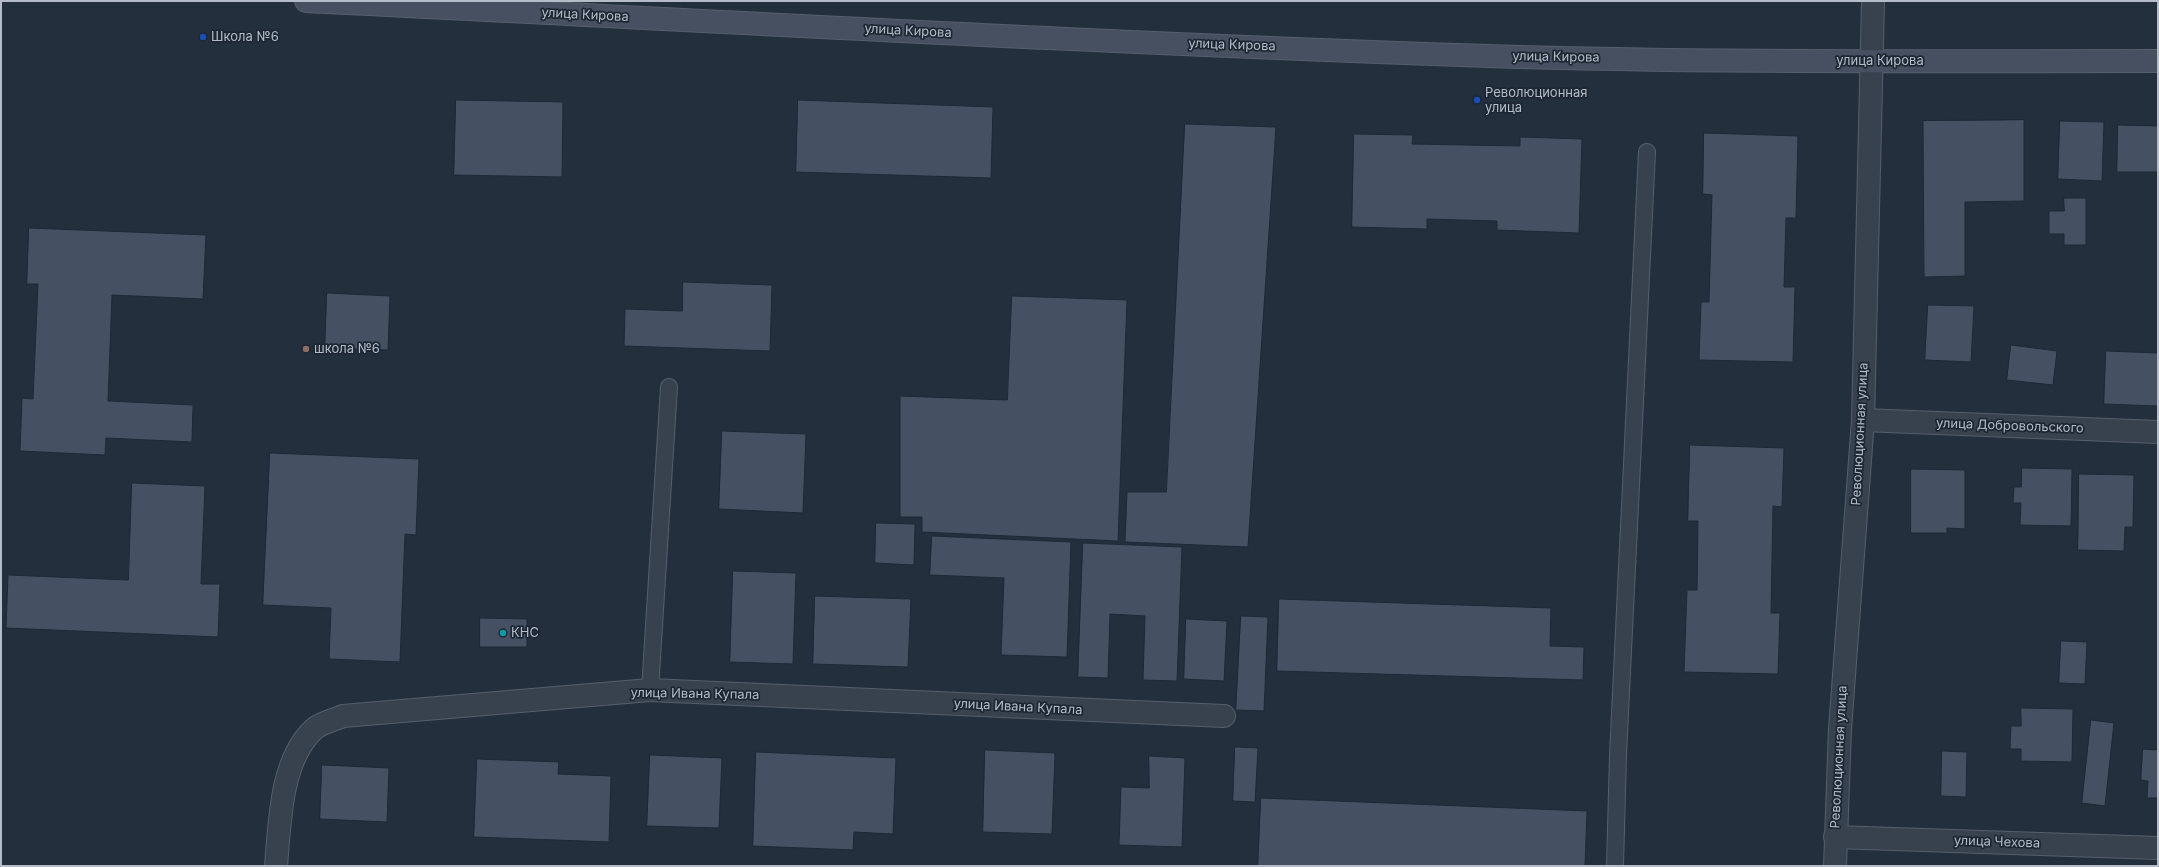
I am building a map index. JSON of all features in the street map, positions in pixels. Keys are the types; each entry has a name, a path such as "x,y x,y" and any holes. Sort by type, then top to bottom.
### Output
{"main road":[{"name":"улица Кирова","path":"306,1 1034,37 1489,56 1741,61 2158,61"}],"street":[{"name":"Революционная улица","path":"1834,866 1840,729 1863,420 1870,61 1873,1"},
{"name":"улица Добровольского","path":"1863,420 2158,432"},
{"name":"улица Ивана Купала","path":"276,866 282,802 296,751 315,728 342,716 650,690 1224,716"},
{"name":"улица Чехова","path":"1835,837 2158,848"}],"lane":[{"path":"1615,866 1618,739 1647,152"},
{"path":"650,690 668,387"}],"building":[{"path":"456,100 563,102 562,177 454,175"},
{"path":"798,100 993,107 991,178 796,172"},
{"path":"2024,120 2024,201 1965,202 1965,276 1924,277 1923,121"},
{"path":"2060,121 2104,122 2102,181 2058,179"},
{"path":"1185,124 1276,127 1248,547 1125,542 1127,492 1166,492"},
{"path":"2118,125 2158,126 2158,172 2117,172"},
{"path":"1704,133 1798,136 1796,218 1786,218 1784,287 1795,287 1793,362 1699,360 1701,302 1709,302 1712,195 1703,194"},
{"path":"1354,134 1413,135 1412,144 1520,146 1520,137 1582,139 1579,233 1497,230 1497,221 1427,219 1427,229 1352,227"},
{"path":"2064,198 2086,198 2086,245 2064,245 2064,234 2049,234 2049,211 2064,211"},
{"path":"29,228 206,235 203,299 112,295 108,401 193,405 192,442 106,438 105,455 20,451 22,398 33,399 38,284 27,284"},
{"path":"683,282 772,285 770,351 624,346 625,309 682,311"},
{"path":"327,293 390,296 388,350 325,348"},
{"path":"1012,296 1127,300 1118,541 922,532 922,517 900,517 900,396 1007,400"},
{"path":"1928,305 1974,306 1971,362 1925,360"},
{"path":"2011,345 2057,351 2053,385 2007,380"},
{"path":"2106,351 2158,353 2158,406 2104,404"},
{"path":"722,431 806,434 803,513 719,509"},
{"path":"1690,445 1784,448 1782,507 1773,506 1771,613 1780,613 1778,674 1684,672 1687,590 1697,590 1698,521 1688,521"},
{"path":"270,453 419,459 416,535 405,534 400,662 329,659 331,608 263,605"},
{"path":"2022,468 2072,469 2071,526 2020,525 2021,503 2013,503 2014,487 2021,487"},
{"path":"1911,469 1965,470 1965,529 1947,528 1947,533 1911,533"},
{"path":"2079,474 2134,475 2133,527 2125,527 2124,551 2078,550"},
{"path":"132,483 205,486 201,584 220,584 218,637 6,628 8,575 128,580"},
{"path":"876,523 915,524 914,565 875,563"},
{"path":"932,536 1071,542 1067,657 1001,655 1004,578 930,575"},
{"path":"1083,543 1182,547 1177,681 1143,680 1145,616 1110,614 1108,678 1078,677"},
{"path":"733,571 796,573 793,664 730,662"},
{"path":"815,596 911,599 908,667 813,664"},
{"path":"1279,599 1551,608 1550,646 1584,647 1583,680 1277,671"},
{"path":"1241,616 1268,617 1264,711 1236,710"},
{"name":"КНС","path":"480,618 527,619 527,647 480,647"},
{"path":"1186,619 1227,621 1224,681 1184,679"},
{"path":"2061,641 2087,642 2085,684 2059,683"},
{"path":"2021,708 2073,709 2072,762 2021,761 2021,749 2010,749 2011,726 2021,726"},
{"path":"2091,720 2114,723 2105,806 2082,803"},
{"path":"1235,747 1258,748 1255,802 1233,801"},
{"path":"2143,749 2158,750 2158,798 2147,798 2148,781 2141,780"},
{"path":"985,750 1055,753 1052,834 983,832"},
{"path":"1942,751 1967,752 1966,797 1941,796"},
{"path":"756,752 896,758 893,834 854,832 853,850 753,846"},
{"path":"650,755 722,758 719,828 647,826"},
{"path":"1149,756 1185,758 1182,847 1119,845 1121,787 1149,788"},
{"path":"477,759 559,762 558,774 611,776 609,842 474,837"},
{"path":"322,765 389,768 387,822 320,819"},
{"path":"1261,798 1587,811 1585,866 1258,866"}],"place":[{"name":"Школа №6","path":"203,37"},
{"name":"Революционная улица","path":"1477,100"},
{"name":"школа №6","path":"306,349"},
{"name":"КНС","path":"503,633"}]}
